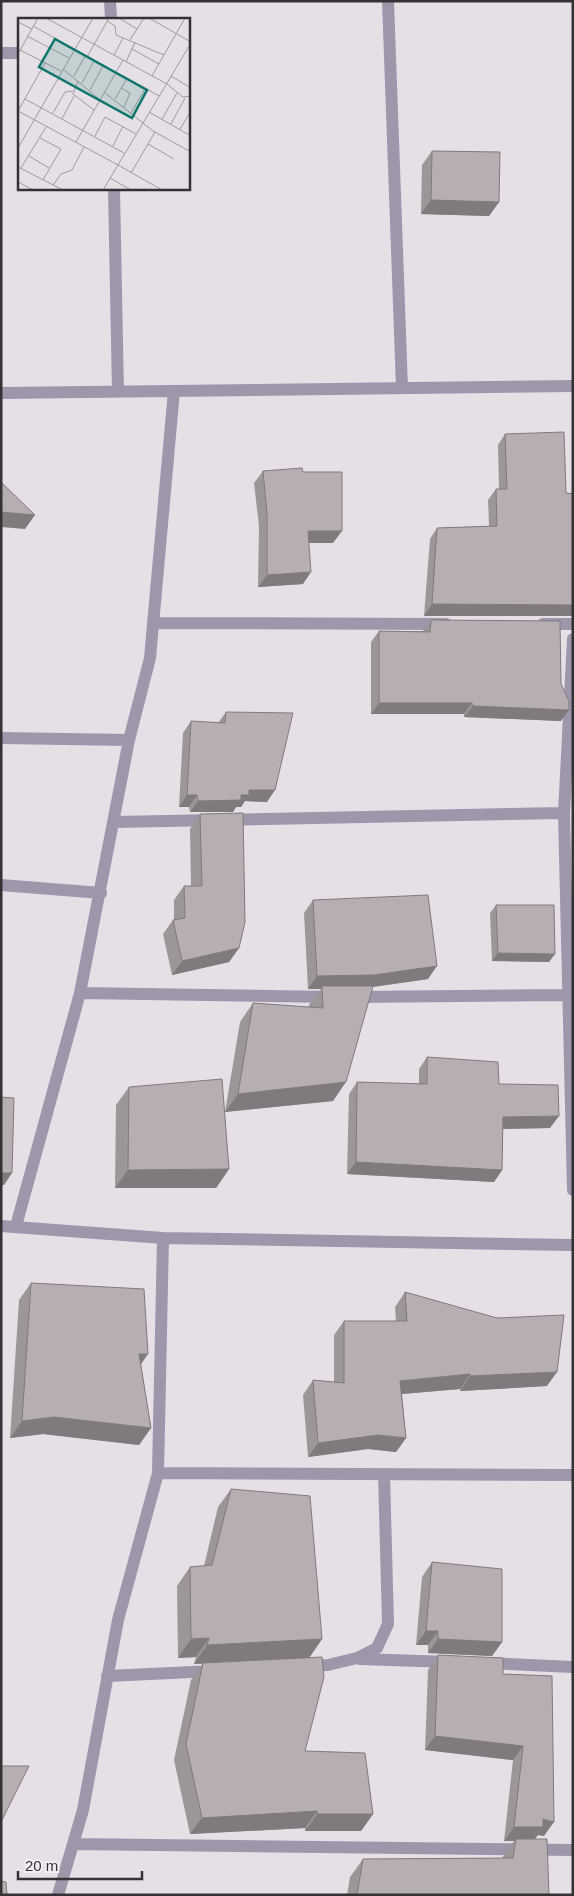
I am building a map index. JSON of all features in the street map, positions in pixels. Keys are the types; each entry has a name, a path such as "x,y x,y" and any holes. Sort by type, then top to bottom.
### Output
{"street":[{"path":"110,1 111,18"},
{"path":"388,1 402,388"},
{"path":"1,54 18,53"},
{"path":"114,190 118,392"},
{"path":"1,393 573,386"},
{"path":"16,1226 80,993 101,894 129,740 150,658 174,391"},
{"path":"153,623 463,624"},
{"path":"533,624 573,624"},
{"path":"573,639 564,813 573,1190"},
{"path":"1,738 129,740"},
{"path":"114,822 564,813"},
{"path":"1,885 101,894"},
{"path":"80,993 276,997 568,995"},
{"path":"1,1226 163,1238 573,1245"},
{"path":"58,1895 83,1810 118,1620 158,1473 163,1238"},
{"path":"158,1473 573,1475"},
{"path":"290,1667 328,1665 357,1658 377,1648 388,1624 384,1474"},
{"path":"357,1658 573,1666"},
{"path":"107,1676 223,1670"},
{"path":"73,1844 573,1850"}],"building":[{"path":"432,151 500,152 499,202 431,200"},
{"path":"564,432 566,493 573,494 573,605 432,604 437,528 497,526 496,489 507,489 505,434"},
{"path":"302,468 303,472 342,472 342,531 308,531 311,572 267,575 267,514 263,471"},
{"path":"1,482 35,515 1,512"},
{"path":"431,620 560,621 561,684 569,701 569,710 473,706 472,703 379,703 379,631 430,632"},
{"path":"226,712 293,713 275,790 249,790 249,795 241,795 241,800 198,801 197,795 187,795 191,721 225,723"},
{"path":"243,813 245,922 239,948 182,961 173,920 185,918 184,886 202,886 200,814"},
{"path":"428,895 437,966 374,975 317,976 313,900"},
{"path":"496,905 554,905 555,954 498,953"},
{"path":"322,986 373,986 346,1082 238,1094 253,1003 323,1008"},
{"path":"427,1057 498,1062 499,1084 558,1085 559,1116 503,1117 502,1170 356,1162 357,1082 427,1084"},
{"path":"222,1079 229,1169 128,1170 129,1087"},
{"path":"1,1097 14,1098 12,1173 1,1173"},
{"path":"31,1283 144,1289 148,1354 139,1354 151,1428 54,1417 22,1421"},
{"path":"405,1292 497,1318 564,1315 557,1372 470,1376 470,1374 400,1381 406,1438 378,1435 318,1443 313,1380 344,1383 344,1321 407,1321"},
{"path":"231,1489 310,1496 322,1639 207,1645 209,1638 191,1639 190,1567 212,1565"},
{"path":"432,1562 502,1569 502,1642 438,1639 438,1631 426,1631"},
{"path":"438,1655 503,1658 503,1674 552,1676 554,1822 543,1819 543,1827 514,1827 523,1746 435,1736"},
{"path":"322,1657 324,1677 305,1751 365,1753 373,1814 317,1814 317,1811 202,1818 186,1744 203,1663"},
{"path":"1,1766 29,1766 1,1822"},
{"path":"516,1839 547,1839 549,1895 357,1895 363,1859 513,1858"},
{"path":"1,1881 6,1882 7,1895 1,1895"}]}
